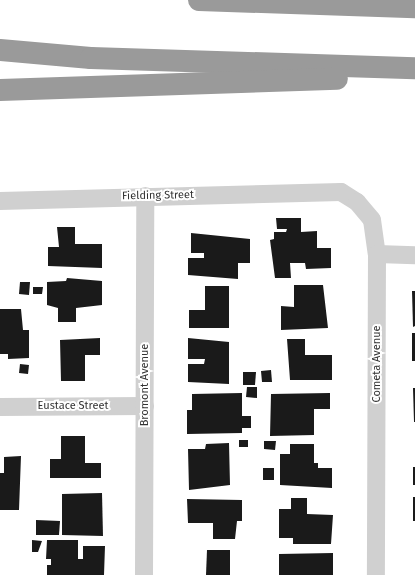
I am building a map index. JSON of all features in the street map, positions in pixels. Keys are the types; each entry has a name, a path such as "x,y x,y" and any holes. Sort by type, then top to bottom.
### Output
{"highway":[{"path":"199,0 415,6"},
{"path":"0,50 91,58 415,68"},
{"path":"0,90 415,77"}],"street":[{"name":"Fielding Street","path":"0,201 317,192"},
{"name":"Cometa Avenue","path":"317,192 341,192 357,202 372,220 377,254 376,575"},
{"name":"Bromont Avenue","path":"144,575 145,196"},
{"path":"377,254 415,255"},
{"name":"Eustace Street","path":"0,406 145,406"}],"building":[{"path":"276,218 301,218 301,232 317,231 317,248 331,248 331,268 306,269 305,263 290,263 291,278 275,278 270,240 274,239 274,232 286,232 287,229 277,229"},
{"path":"57,227 75,227 75,244 102,244 102,268 48,266 48,247 59,247"},
{"path":"191,233 250,239 250,263 238,263 238,279 188,275 188,258 204,258 204,253 191,253"},
{"path":"67,278 102,281 102,305 76,308 76,322 58,322 58,308 47,305 47,282 66,281"},
{"path":"20,282 30,282 29,295 19,294"},
{"path":"294,285 323,285 328,328 281,330 281,306 294,307"},
{"path":"205,286 229,286 229,328 189,328 189,310 205,310"},
{"path":"33,287 43,287 42,294 33,294"},
{"path":"412,291 415,291 415,326 413,327"},
{"path":"0,309 21,309 23,330 29,330 29,358 8,359 8,354 0,354"},
{"path":"412,333 415,333 415,361 412,361"},
{"path":"100,338 100,355 85,355 85,381 61,381 60,340"},
{"path":"188,338 229,342 229,384 188,382 188,364 204,364 205,359 188,359"},
{"path":"287,339 305,339 305,355 332,355 332,380 290,380"},
{"path":"20,364 29,365 28,374 19,373"},
{"path":"271,370 272,382 262,382 261,371"},
{"path":"243,372 256,372 255,385 243,385"},
{"path":"247,387 257,387 257,398 246,397"},
{"path":"413,388 415,388 415,422 414,422"},
{"path":"242,393 242,416 251,416 251,428 242,428 242,433 187,434 187,410 192,410 192,394"},
{"path":"330,393 330,409 314,409 314,435 270,436 271,394"},
{"path":"61,436 85,436 85,463 101,463 101,478 50,478 50,459 61,459"},
{"path":"239,440 248,440 248,447 239,447"},
{"path":"264,441 276,441 275,450 264,449"},
{"path":"229,443 230,485 189,490 188,449 205,449 206,444"},
{"path":"290,444 314,444 314,463 318,463 318,468 332,468 332,488 280,485 280,454 290,454"},
{"path":"21,456 19,510 0,510 0,473 4,473 4,457"},
{"path":"413,467 415,467 415,485 413,485"},
{"path":"263,468 274,468 274,480 263,480"},
{"path":"102,493 103,536 62,535 62,494"},
{"path":"413,497 415,497 415,521 413,521"},
{"path":"291,498 307,498 307,514 333,515 331,544 293,544 293,538 279,538 279,509 291,509"},
{"path":"187,499 242,500 242,521 237,521 235,539 213,539 213,523 188,523"},
{"path":"36,520 60,521 59,535 36,535"},
{"path":"32,540 42,541 38,552 32,552"},
{"path":"47,540 78,540 78,559 83,559 83,546 105,546 104,575 47,575 47,565 51,565 51,559 46,559"},
{"path":"207,550 230,550 230,575 206,575"},
{"path":"333,553 333,575 279,575 279,554"}]}
